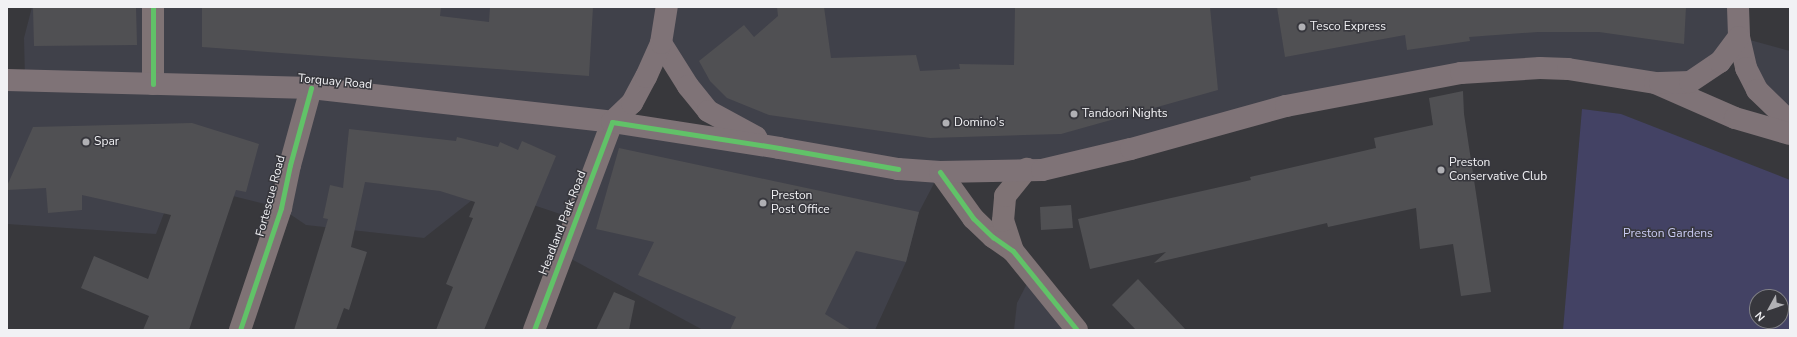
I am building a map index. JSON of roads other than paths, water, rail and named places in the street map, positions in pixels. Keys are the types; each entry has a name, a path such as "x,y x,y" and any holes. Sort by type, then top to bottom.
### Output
{"main road":[{"path":"612,122 632,103 661,43 667,7"},
{"path":"1738,7 1739,37 1746,68 1757,90 1790,122"},
{"path":"661,43 688,86 708,111 733,126 779,148 898,169 940,172 1027,169 1042,170 1131,149 1286,106 1461,73 1540,68 1568,69 1655,83 1690,82 1720,62 1739,37"},
{"name":"Torquay Road","path":"7,80 311,88 612,122 779,148"},
{"path":"1655,83 1735,118 1790,134"}],"street":[{"path":"153,7 153,84"},
{"name":"Fortescue Road","path":"240,330 281,208 290,165 311,88"},
{"name":"Headland Park Road","path":"534,330 612,122"},
{"path":"1013,251 1004,221 1005,196 1027,169"},
{"path":"940,172 973,218 993,237 1013,251 1077,330"}],"place":[{"name":"Tesco Express","path":"1302,27"},
{"name":"Tandoori Nights","path":"1074,114"},
{"name":"Domino's","path":"946,123"},
{"name":"Spar","path":"86,142"},
{"name":"Preston Conservative Club","path":"1441,170"},
{"name":"Preston Post Office","path":"763,203"}],"park label":[{"name":"Preston Gardens","path":"1668,234"}]}
